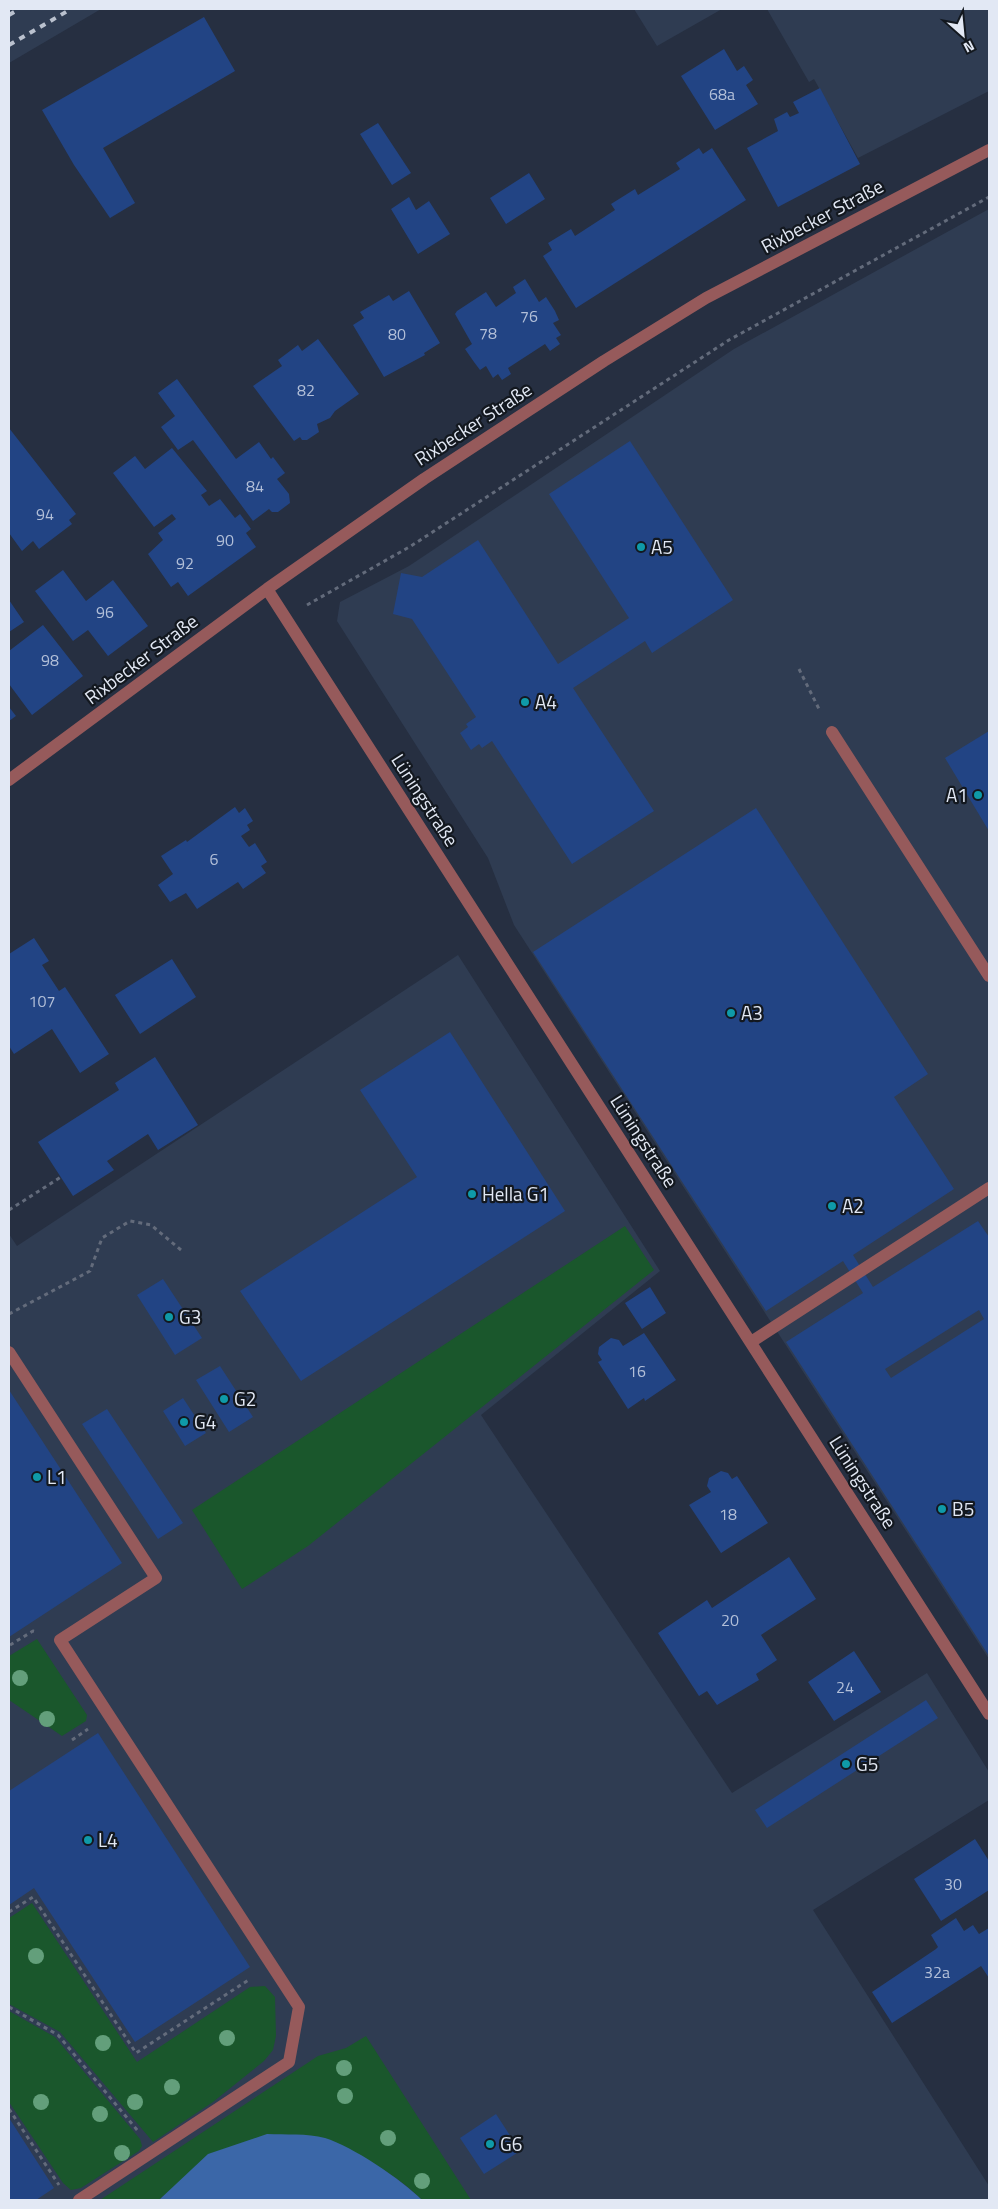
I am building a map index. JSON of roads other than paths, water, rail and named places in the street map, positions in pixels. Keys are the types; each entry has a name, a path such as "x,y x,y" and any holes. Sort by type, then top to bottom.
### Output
{"street":[{"name":"Rixbecker Straße","path":"9,780 267,589 424,479 604,361 697,304 989,150"},
{"name":"Lüningstraße","path":"267,589 989,1714"},
{"path":"832,732 989,976"},
{"path":"751,1342 989,1188"},
{"path":"9,1352 156,1578 60,1640 298,2007 289,2062 79,2200"}],"water":[{"path":"267,2134 311,2135 336,2142 376,2164 422,2200 159,2200 208,2154"}],"railway":[{"path":"9,15 19,9"},
{"path":"9,45 71,9"}],"place":[{"name":"A5","path":"641,547"},
{"name":"A4","path":"525,702"},
{"name":"A1","path":"978,795"},
{"name":"A3","path":"731,1013"},
{"name":"Hella G1","path":"472,1194"},
{"name":"A2","path":"832,1206"},
{"name":"G3","path":"169,1317"},
{"name":"G2","path":"224,1399"},
{"name":"G4","path":"184,1422"},
{"name":"L1","path":"37,1477"},
{"name":"B5","path":"942,1509"},
{"name":"G5","path":"846,1764"},
{"name":"L4","path":"88,1840"},
{"name":"G6","path":"490,2144"}]}
